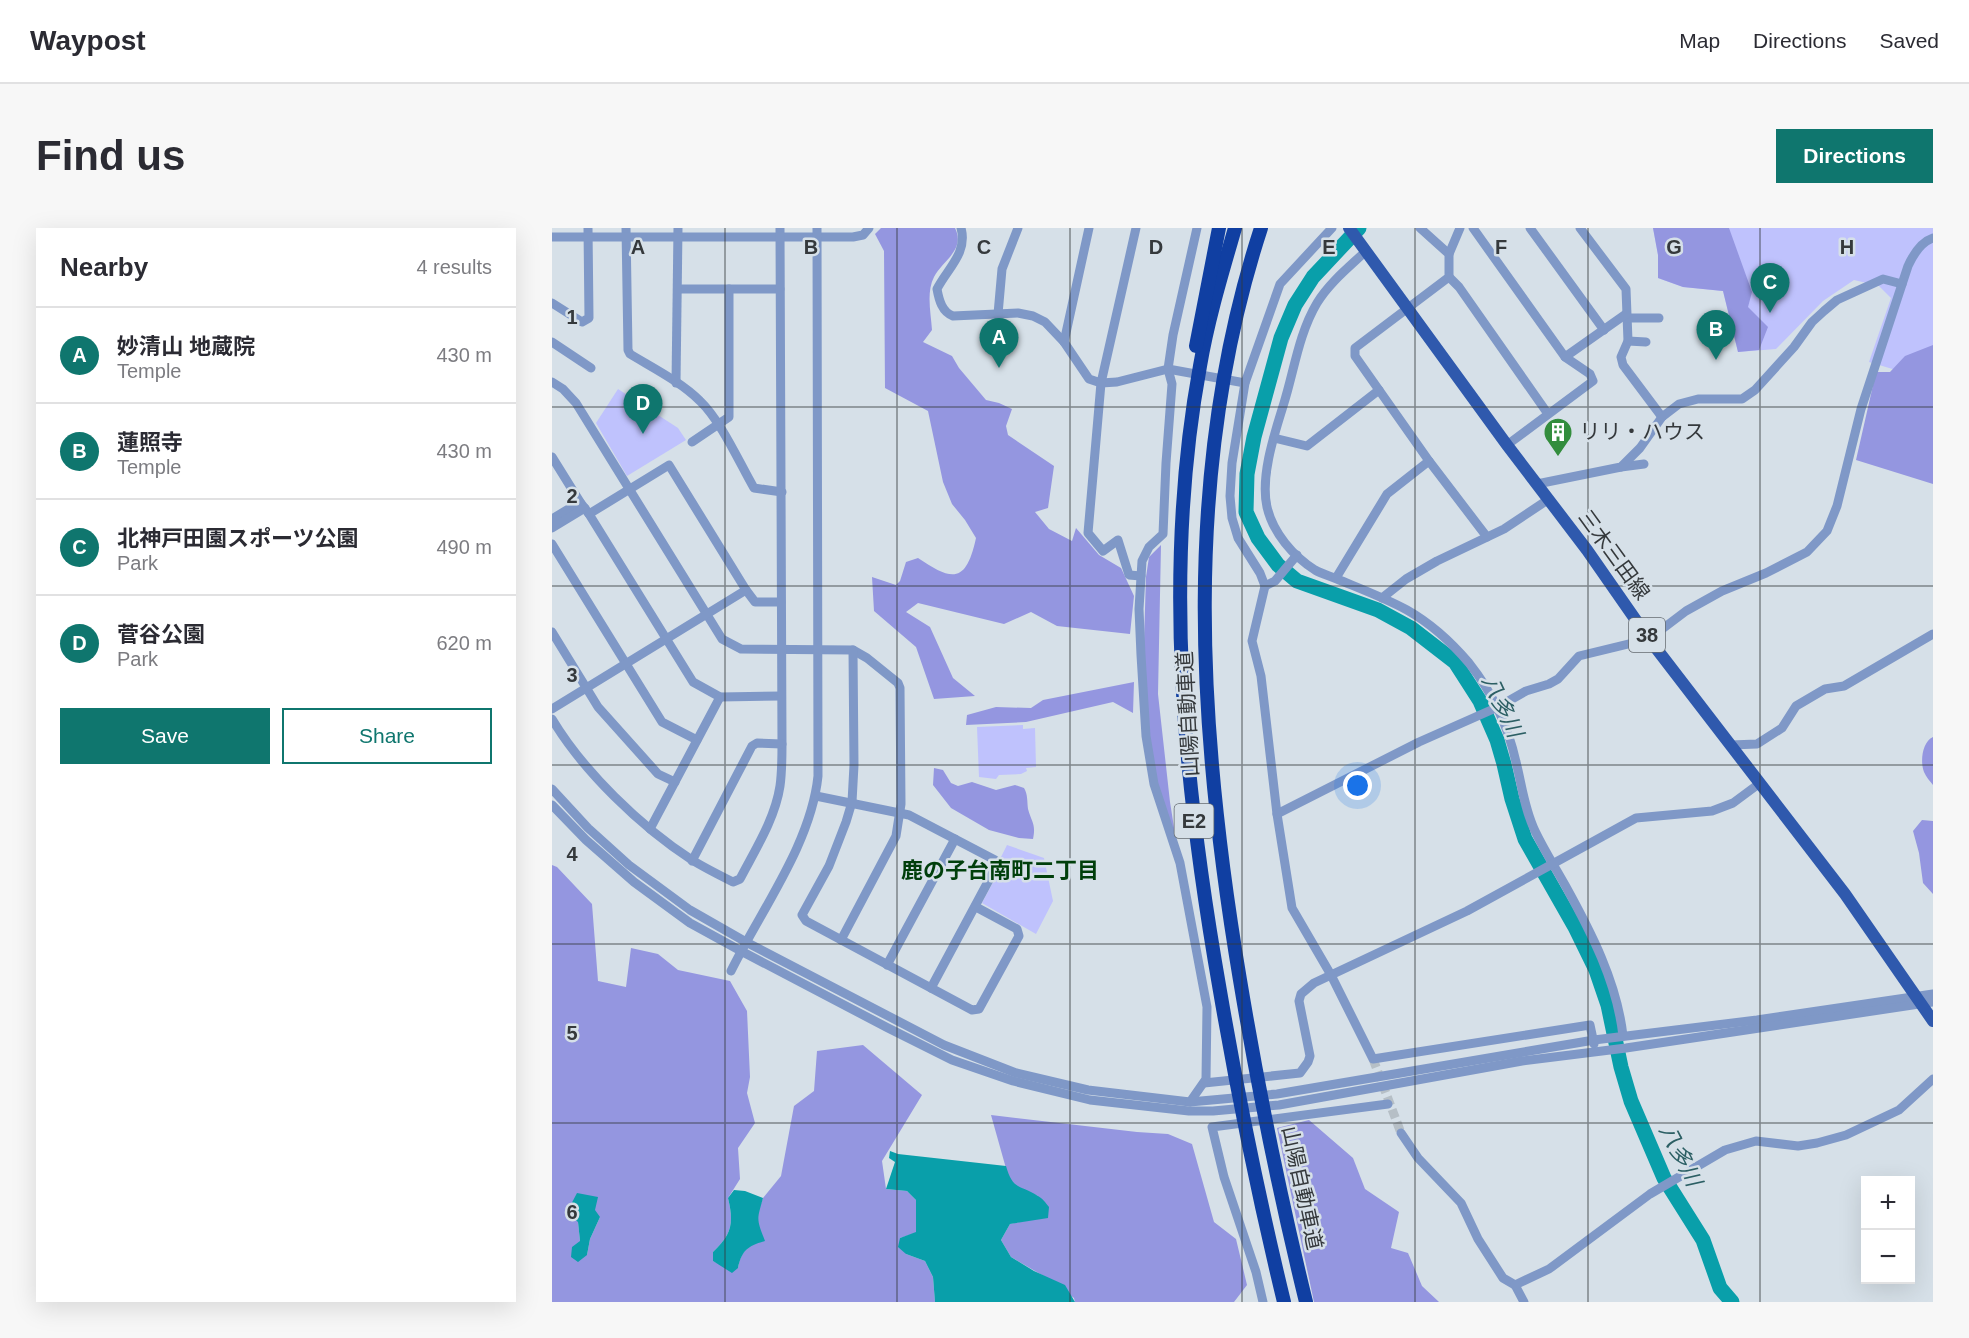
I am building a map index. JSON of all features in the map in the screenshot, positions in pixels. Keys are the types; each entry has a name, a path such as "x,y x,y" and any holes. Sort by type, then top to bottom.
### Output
{"highway":[{"name":"E2","path":"1182,518 1187,412 1193,363 1219,228"},
{"name":"山陽自動車道","path":"1235,228 1200,365 1193,412 1182,518 1180,579 1182,679 1192,805 1212,945 1253,1168 1284,1302"},
{"name":"山陽自動車道","path":"1261,228 1240,300 1228,353 1210,464 1204,577 1206,679 1215,802 1228,904 1253,1059 1306,1302"},
{"path":"1206,522 1233,354 1246,300 1270,228"}],"main road":[{"name":"三木三田線","path":"1349,228 1649,639 1845,894 1924,1001 1933,1021"}],"street":[{"path":"552,237 589,232 678,232 817,233 853,237 863,235 869,228"},
{"path":"961,228 963,244 937,289 943,309 947,314 953,316 1018,313 1033,316 1045,322 1064,342 1089,379 1101,383 1117,382 1168,369 1245,383"},
{"path":"998,314 1002,269 1018,228"},
{"path":"1064,342 1089,228"},
{"path":"1136,228 1101,383 1088,533 1103,551 1118,540 1129,575 1141,576"},
{"path":"1190,1102 1206,1079 1208,1007 1180,863 1154,784 1146,736 1138,609 1142,561 1149,547 1163,534 1172,384 1168,369 1175,326 1197,228"},
{"path":"1332,228 1280,284 1245,383 1232,463 1230,496 1232,518 1238,538 1260,573 1265,586 1252,641 1261,676 1277,814 1292,908 1331,975 1372,1059 1590,1025 1595,1052"},
{"path":"1420,228 1449,254"},
{"path":"1460,228 1449,254 1449,277 1459,287 1548,414"},
{"path":"1473,228 1565,357 1590,374 1593,381 1507,444"},
{"path":"1530,228 1604,330"},
{"path":"1580,228 1626,290 1628,341 1621,357 1623,365 1662,417"},
{"path":"552,303 582,322 589,318 589,232"},
{"path":"676,383 678,232"},
{"path":"626,233 628,350 630,354 700,401 718,425 754,488 782,492"},
{"path":"552,718 560,732 603,785 650,829 692,861 733,882 740,879 771,816 780,786 782,744 781,233"},
{"path":"731,970 743,946 757,926 806,828 816,796 818,776 817,233"},
{"path":"1277,814 1419,742 1498,707 1526,691 1549,684 1558,679 1579,656 1649,639 1686,611 1722,591 1766,573 1807,552 1827,531 1838,506 1861,409 1908,267 1915,253 1926,241 1933,238"},
{"path":"1365,249 1317,303 1304,334 1274,438 1268,467 1267,506 1275,528 1287,546 1317,571 1408,610 1429,624 1475,671 1498,707 1516,761 1526,808 1535,831 1600,954 1618,1007 1623,1036"},
{"path":"1449,277 1355,348 1355,356 1429,461 1487,537"},
{"path":"1621,467 1640,448 1662,417 1679,404 1698,399 1742,399 1755,390 1794,347 1812,321 1838,300 1883,279 1902,284"},
{"path":"678,289 780,289"},
{"path":"692,442 729,417 729,289"},
{"path":"1565,357 1626,316 1659,318"},
{"path":"1628,341 1646,342"},
{"path":"552,342 591,368"},
{"path":"552,382 576,403 722,639 741,649 853,650 867,658 898,683 900,688 900,813 896,836 841,940"},
{"path":"1274,438 1307,446 1379,390"},
{"path":"552,457 693,682 720,697 781,696"},
{"path":"1336,578 1387,494 1429,461"},
{"path":"1537,484 1644,464"},
{"path":"552,519 630,489 669,465 755,602 781,602"},
{"path":"1382,598 1406,579 1437,561 1504,529 1549,500"},
{"path":"552,528 585,508"},
{"path":"552,544 662,722 697,740"},
{"path":"1265,586 1275,581 1297,555"},
{"path":"552,709 746,590"},
{"path":"552,632 598,707 658,774 675,782"},
{"path":"1731,745 1757,744 1782,728 1796,706 1825,689 1844,686 1933,634"},
{"path":"853,650 852,802 829,866 802,915 806,921 972,1010 979,1009 1019,936 1017,929 976,907"},
{"path":"650,829 720,697"},
{"path":"692,861 752,746 757,743 782,744"},
{"path":"1204,1083 1300,1073 1310,1056 1299,1001 1301,994 1314,984 1467,911 1636,818 1712,811 1733,803 1760,783"},
{"path":"552,789 588,828 629,865 743,946 888,1028 952,1060 1013,1081 1090,1100 1213,1112 1279,1105 1522,1061 1626,1048 1924,1001 1933,994"},
{"path":"816,796 918,818 995,860 997,865 931,988"},
{"path":"552,805 586,840 634,882 690,923 743,946 944,1044 1016,1073 1088,1090 1190,1102 1276,1094 1594,1040 1924,1001"},
{"path":"887,965 955,839"},
{"path":"1515,1285 1549,1269 1650,1194 1725,1150 1756,1141 1798,1146 1846,1135 1899,1110 1933,1079"},
{"path":"1263,1302 1256,1272 1224,1177 1212,1127 1389,1104"},
{"path":"1401,1133 1418,1158 1461,1203 1478,1239 1503,1278 1515,1285 1524,1302"}],"shaded area":[{"path":"881,228 955,228 958,236 955,249 934,277 930,289 932,330 923,342 952,356 986,400 1012,409 1006,426 1008,435 1054,466 1048,508 1035,512 1049,529 1072,541 1076,528 1099,555 1121,568 1134,596 1130,634 1057,626 1031,612 1004,624 918,603 906,612 930,627 953,678 975,696 934,699 916,647 874,611 872,577 896,585 900,581 906,562 918,558 940,571 956,574 968,564 976,538 952,504 943,482 928,411 885,388 884,251 875,234"},
{"path":"1653,228 1933,228 1933,371 1916,376 1869,362 1891,298 1879,286 1854,280 1823,301 1776,349 1738,352 1723,291 1683,287 1658,278 1658,255"},
{"path":"1653,228 1729,228 1752,292 1748,307 1768,327 1759,350 1738,352 1723,291 1683,287 1658,278 1658,255"},
{"path":"1933,345 1933,484 1856,460 1876,372 1890,372 1905,356"},
{"path":"618,389 678,428 686,440 627,476 596,423"},
{"path":"1161,545 1158,694 1178,853 1154,777 1143,673 1146,577 1149,557"},
{"path":"1134,682 1133,713 1113,702 1026,722 966,725 967,715 996,707 1031,708 1043,700"},
{"path":"1023,725 1023,729 1035,728 1036,767 1026,768 1027,771 1021,774 999,775 996,779 979,777 977,727"},
{"path":"1933,737 1933,785 1925,774 1922,763 1926,743"},
{"path":"934,768 943,770 951,783 958,786 972,782 996,790 1015,785 1024,788 1034,827 1033,839 1019,838 989,830 951,808 933,785"},
{"path":"1922,820 1933,821 1933,894 1923,883 1913,831"},
{"path":"1007,845 1044,858 1053,901 1036,934 982,903 1005,860 1001,857"},
{"path":"552,865 557,867 592,904 598,981 626,987 631,948 658,954 678,970 730,981 747,1011 750,1077 747,1093 755,1123 738,1148 740,1179 728,1198 731,1214 730,1228 728,1234 713,1252 713,1261 725,1267 738,1268 747,1248 754,1244 757,1214 763,1198 781,1176 794,1106 814,1091 817,1051 863,1045 922,1095 882,1161 886,1189 907,1191 916,1200 916,1233 900,1238 906,1254 925,1261 933,1277 935,1302 552,1302","holes":["600,1217 590,1239 587,1255 580,1241 578,1222"]},
{"path":"991,1115 1168,1134 1192,1144 1214,1222 1236,1239 1247,1285 1234,1302 1075,1302 1074,1298 1047,1278 1011,1257 1001,1240 1010,1224 1024,1221 1038,1196 1015,1186 1009,1179"},
{"path":"1309,1120 1353,1158 1365,1189 1399,1212 1391,1248 1408,1253 1422,1286 1439,1302 1314,1302 1277,1128"},
{"path":"890,1151 898,1154 1006,1166 1014,1183 1032,1192 1049,1207 1048,1218 1010,1224 1001,1240 1011,1257 1034,1271 1065,1285 1075,1302 935,1302 933,1277 925,1261 906,1254 898,1247 900,1238 916,1232 916,1200 907,1191 886,1189 895,1162 889,1158"},
{"path":"734,1190 745,1191 763,1198 758,1219 765,1241 747,1250 738,1268 732,1273 713,1261 713,1252 728,1234 731,1214 728,1198"},
{"path":"577,1193 598,1197 595,1210 600,1217 590,1239 587,1255 578,1262 571,1257 572,1247 580,1241 578,1222 567,1212"}],"waterway":[{"name":"八多川","path":"1359,228 1313,277 1295,305 1281,338 1254,437 1247,474 1246,512 1258,538 1278,565 1297,581 1378,610 1411,628 1455,662 1480,701 1497,740 1525,839 1575,927 1596,970 1608,1005 1621,1067 1631,1101 1664,1178 1703,1240 1720,1288 1732,1302"}],"tunnel":[{"path":"1373,1059 1401,1133"}],"place":[{"name":"北神戸田園スポーツ公園","path":"1770,313"},
{"name":"蓮照寺","path":"1716,360"},
{"name":"妙清山 地蔵院","path":"999,368"},
{"name":"菅谷公園","path":"643,434"},
{"name":"リリ・ハウス","path":"1558,458"}],"district":[{"name":"鹿の子台南町二丁目","path":"1000,870"}]}
